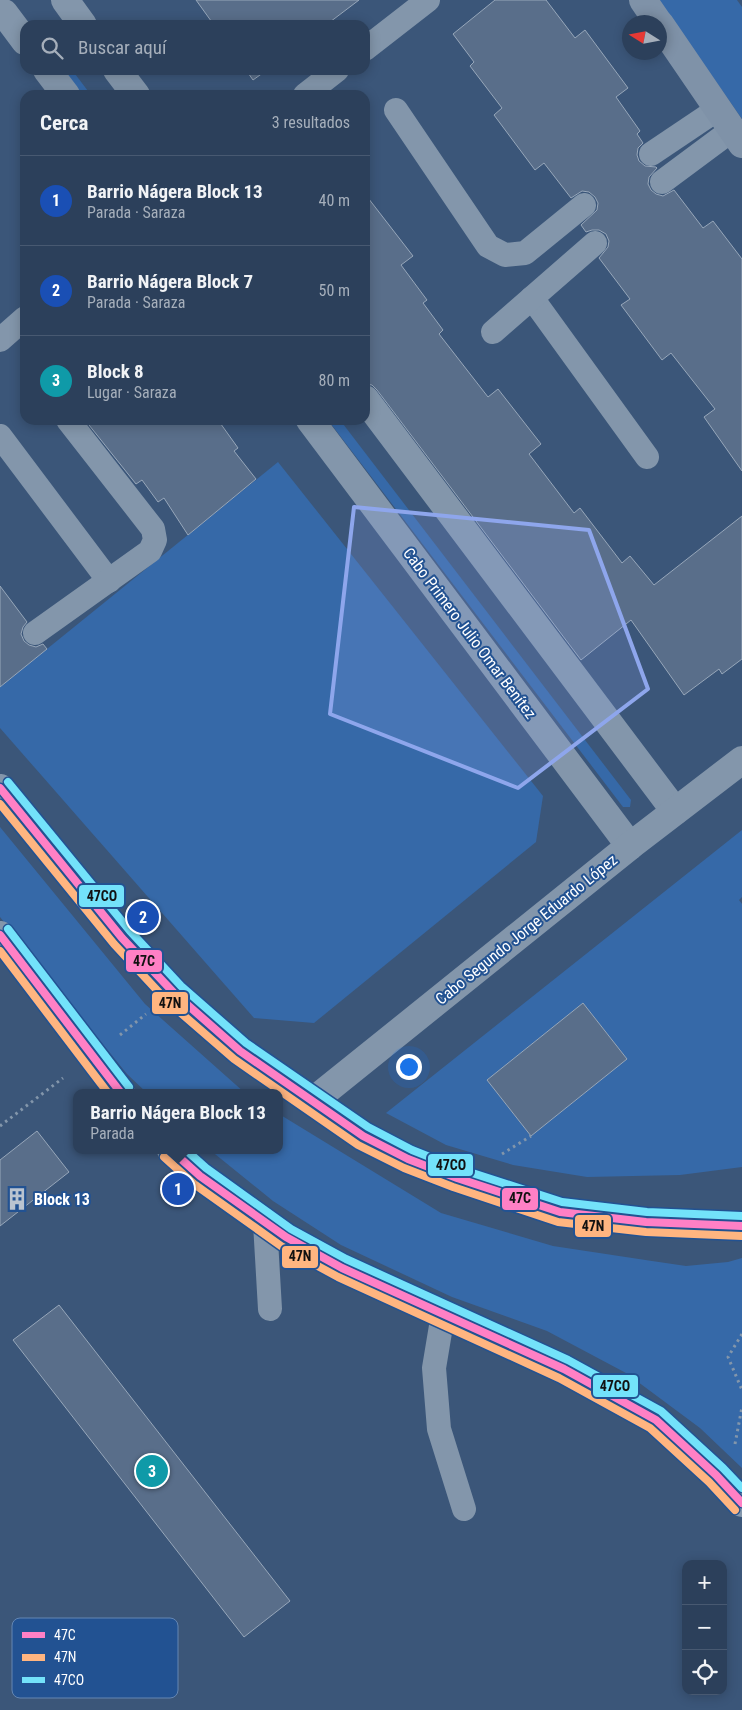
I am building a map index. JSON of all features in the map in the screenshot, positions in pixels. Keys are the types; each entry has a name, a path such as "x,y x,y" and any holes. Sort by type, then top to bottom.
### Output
{"main road":[{"path":"643,0 653,15"},
{"path":"667,35 731,127"}],"street":[{"path":"64,0 79,20"},
{"path":"9,10 20,31"},
{"path":"51,75 62,90"},
{"path":"121,75 132,90"},
{"path":"370,406 675,811"},
{"name":"Cabo Primero Julio Omar Benítez","path":"314,425 630,846"},
{"name":"Cabo Segundo Jorge Eduardo López","path":"312,1102 630,846 742,760"},
{"path":"0,788 122,938 174,993 240,1051 363,1136 408,1159 457,1178 560,1212 646,1222 742,1226"},
{"path":"0,935 10,961 118,1089"},
{"path":"175,1154 200,1176 265,1223 342,1268 564,1369 656,1420 716,1475 742,1502"}],"lane":[{"path":"370,44 428,0"},
{"path":"311,90 331,75"},
{"path":"396,110 488,246 505,255 525,253 584,205"},
{"path":"652,154 731,127"},
{"path":"662,182 731,127"},
{"path":"493,332 594,243"},
{"path":"532,298 647,457"},
{"path":"0,340 20,322"},
{"path":"35,632 150,551 155,540 153,529 72,425"},
{"path":"0,436 109,581"},
{"path":"265,1223 270,1309"},
{"path":"443,1314 434,1368 439,1429 464,1509"}],"path":[{"path":"742,1334 728,1357 742,1390"}],"highlighted area":[{"path":"354,507 589,530 648,689 518,788 330,714"}],"shaded area":[{"path":"659,0 737,0 742,7 742,119"},
{"path":"66,75 76,75 87,90 77,90"},
{"path":"332,425 344,425 631,800 630,807 623,807"},
{"path":"278,462 543,796 536,842 314,1023 254,1018 0,728 0,687"},
{"path":"0,827 145,1004 241,1089 143,1089 127,1074 0,917"},
{"path":"742,830 742,897 739,900 742,904 742,1167 680,1175 587,1177 513,1165 446,1145 386,1113","holes":["583,1003 627,1059 531,1136 487,1080"]},
{"path":"283,1116 441,1213 553,1246 652,1261 686,1266 728,1262 742,1258 742,1468 700,1428 626,1373 547,1331 452,1297 341,1245 273,1201 215,1154 283,1154"}],"building":[{"path":"196,0 359,0 333,20 210,20"},
{"path":"495,0 546,0 575,38 585,30 628,88 616,97 640,131 637,134 643,143 638,148 637,155 639,161 645,166 657,168 649,177 648,184 651,190 663,196 674,190 703,228 713,221 742,259 742,471 704,417 715,409 671,353 662,360 621,305 630,299 599,258 608,247 609,241 606,234 599,230 586,232 581,225 597,210 598,203 595,197 589,192 582,191 571,198 544,163 535,170 494,115 502,108 470,66 474,62 453,34"},
{"path":"250,75 260,75 253,80"},
{"path":"370,200 413,256 401,265 427,300 423,303 443,330 439,334 488,397 498,389 541,444 529,454 574,513 580,508 622,563 630,556 654,585 742,516 742,659 722,674 719,669 684,695 631,620 581,660 370,385"},
{"path":"89,425 222,425 238,448 234,451 256,479 188,535 164,498 158,502 142,480 136,484"},
{"path":"0,586 27,622 21,634 24,641 36,647 43,644 47,649 0,687"},
{"path":"583,1003 627,1059 531,1136 487,1080"},
{"name":"Block 13","path":"37,1131 69,1172 0,1226 0,1160"},
{"path":"59,1305 290,1601 244,1637 13,1340"}],"transit line":[{"name":"47CO","path":"8,782 130,931 181,986 246,1043 368,1127 412,1150 460,1169 562,1202 647,1212 742,1216"},
{"name":"47C","path":"0,788 122,938 174,993 240,1051 363,1136 408,1159 457,1178 560,1212 646,1222 742,1226"},
{"name":"47N","path":"0,804 114,944 167,1001 234,1059 277,1089"},
{"name":"47CO","path":"8,929 129,1087"},
{"name":"47C","path":"0,935 118,1089"},
{"name":"47N","path":"0,951 105,1089"},
{"name":"47N","path":"283,1093 358,1145 404,1168 453,1187 558,1222 646,1232 742,1236"},
{"name":"47C","path":"175,1154 200,1176 286,1237 342,1268 564,1369 656,1420 716,1475 742,1503"},
{"name":"47CO","path":"190,1154 206,1168 291,1229 346,1259 568,1360 661,1411 742,1488"},
{"name":"47N","path":"164,1157 194,1184 281,1246 338,1277 559,1378 650,1428 709,1482 735,1510"}],"place":[{"name":"Barrio Nágera Block 7","path":"143,917"},
{"name":"Barrio Nágera Block 13","path":"178,1189"},
{"name":"Block 13","path":"17,1199"},
{"name":"Block 8","path":"152,1471"}]}
